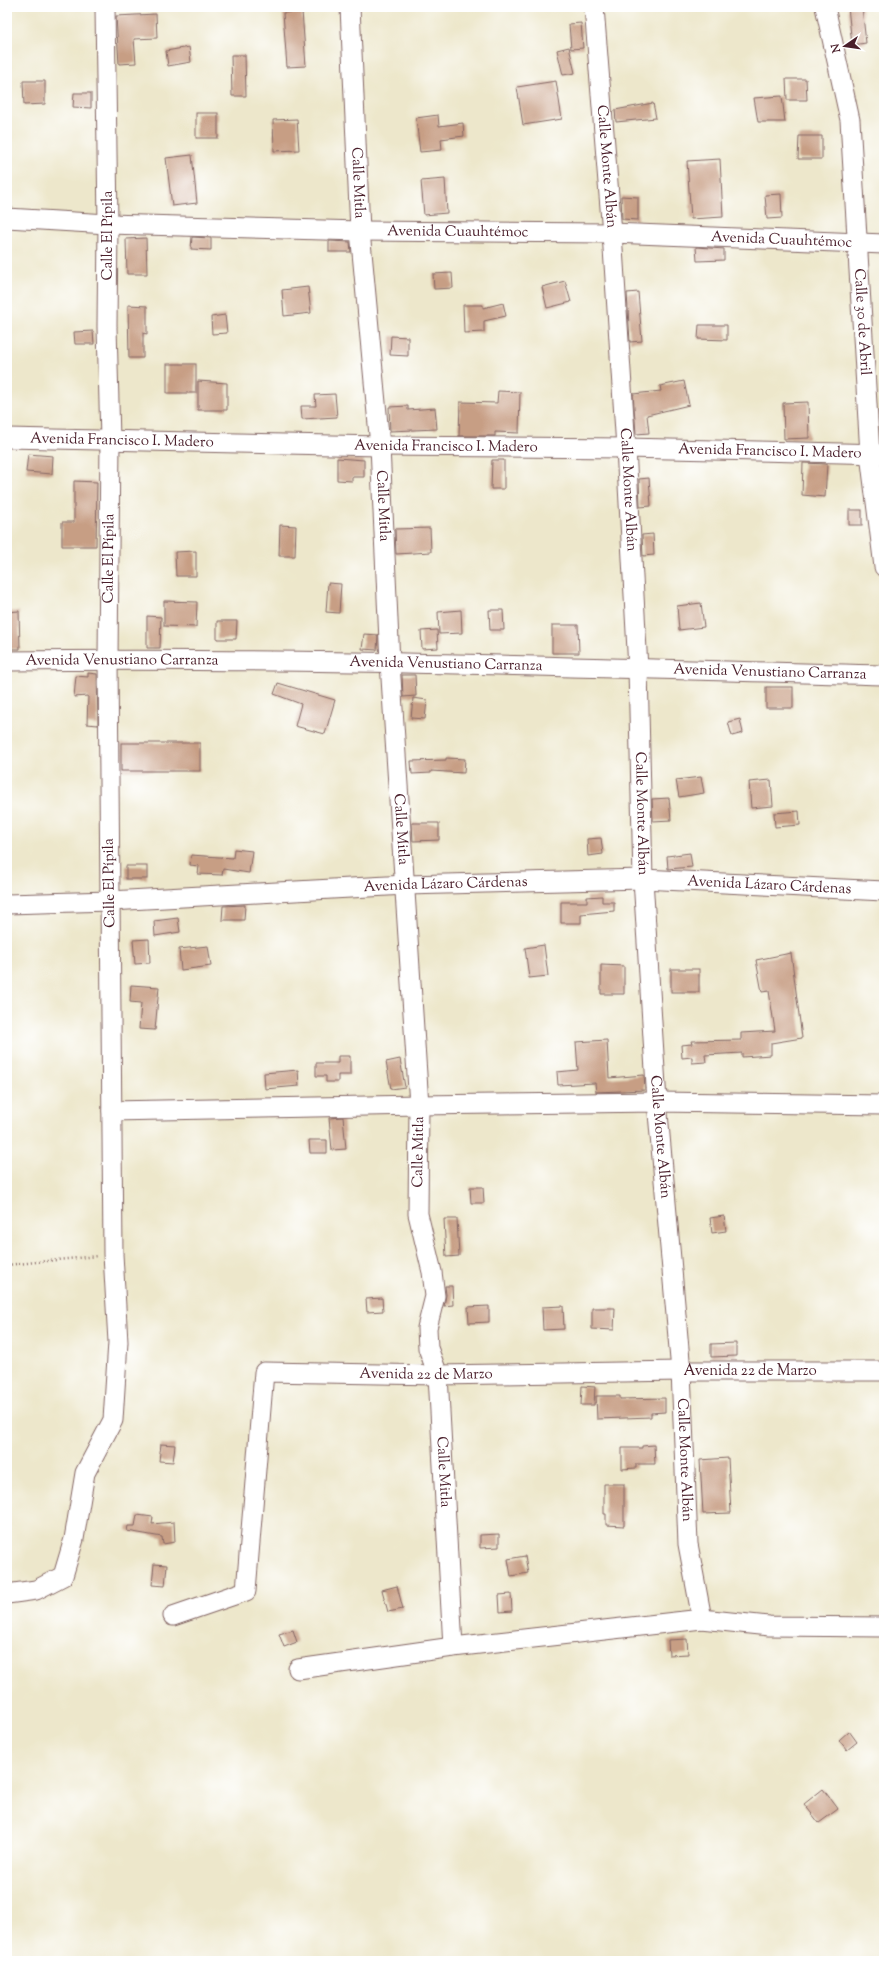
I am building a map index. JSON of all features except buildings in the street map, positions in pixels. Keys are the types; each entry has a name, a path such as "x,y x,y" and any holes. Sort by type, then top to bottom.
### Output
{"street":[{"name":"Calle El Pípila","path":"7,1594 36,1590 63,1576 74,1539 85,1473 113,1420 118,1342 113,1254 108,660 110,440 106,327 108,224 105,7"},
{"name":"Calle Mitla","path":"350,7 360,231 380,446 390,663 406,885 419,1105 418,1214 432,1272 435,1296 427,1328 428,1348 438,1375 453,1647"},
{"name":"Calle Monte Albán","path":"594,7 612,233 626,448 638,669 643,879 657,1102 681,1371 688,1544 702,1619"},
{"name":"Calle 30 de Abril","path":"825,7 850,120 857,242 877,454 884,567"},
{"name":"Avenida Cuauhtémoc","path":"7,218 108,224 360,231 612,233 884,244"},
{"name":"Avenida Francisco I. Madero","path":"7,438 380,446 626,448 877,454"},
{"name":"Avenida Venustiano Carranza","path":"7,661 108,660 390,663 884,675"},
{"name":"Avenida Lázaro Cárdenas","path":"7,904 110,901 406,885 643,879 884,891"},
{"path":"112,1111 657,1102 884,1105"},
{"name":"Avenida 22 de Marzo","path":"173,1616 246,1591 264,1372 438,1375 681,1371 884,1371"},
{"path":"298,1669 453,1647 702,1619 769,1626 884,1627"}],"path":[{"path":"7,1265 113,1254"}]}
